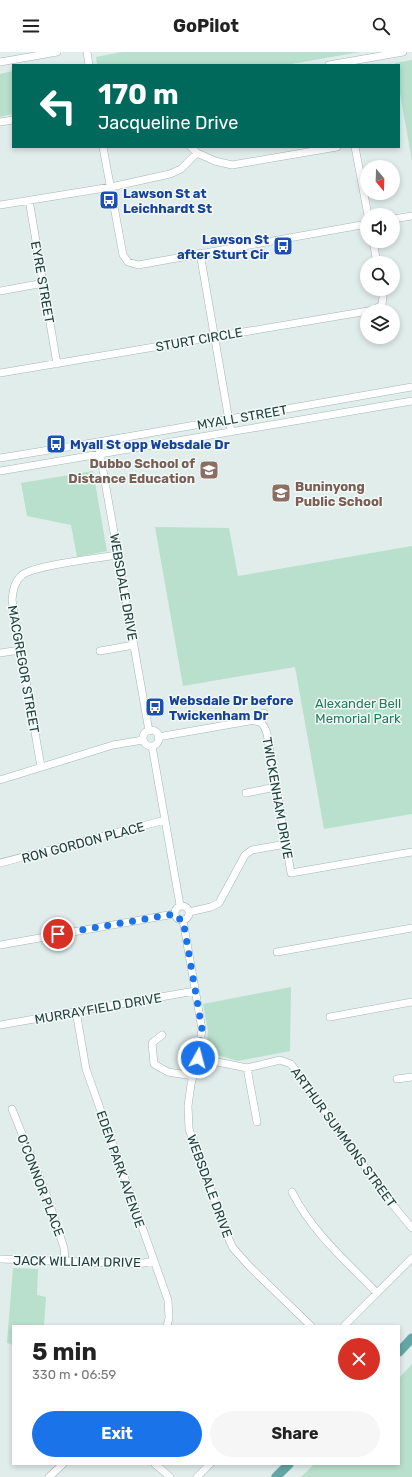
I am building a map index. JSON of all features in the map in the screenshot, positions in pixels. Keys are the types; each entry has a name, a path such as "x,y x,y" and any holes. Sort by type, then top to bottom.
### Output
{"main road":[{"path":"400,1351 412,1338"},
{"path":"276,1477 288,1465"}],"street":[{"path":"0,62 58,52"},
{"path":"87,52 89,64"},
{"path":"340,64 403,52"},
{"path":"0,122 12,120"},
{"path":"103,148 123,255 128,262 138,265 360,225"},
{"path":"192,148 197,153 215,161 232,165 331,148"},
{"path":"355,148 367,208"},
{"path":"0,205 111,187 170,174 181,169 197,153"},
{"name":"EYRE STREET","path":"29,200 57,364"},
{"path":"400,218 412,216"},
{"path":"200,253 231,432"},
{"path":"0,291 44,283"},
{"name":"STURT CIRCLE","path":"0,373 374,310 382,305 383,296"},
{"name":"MYALL STREET","path":"0,458 412,387"},
{"name":"MYALL STREET","path":"0,471 412,401"},
{"name":"WEBSDALE DRIVE","path":"98,442 149,731"},
{"name":"MACGREGOR STREET","path":"41,767 12,600 13,590 16,582 22,575 40,568 118,555"},
{"path":"100,651 134,645"},
{"path":"0,653 20,650"},
{"name":"TWICKENHAM DRIVE","path":"261,721 264,713"},
{"name":"TWICKENHAM DRIVE","path":"158,737 249,721 261,721"},
{"name":"TWICKENHAM DRIVE","path":"261,721 264,724 267,734 291,873 412,852"},
{"path":"149,731 154,732 158,737 157,743 152,746 147,745 143,740 144,735 149,731"},
{"path":"0,780 113,745 143,740"},
{"path":"152,746 180,905"},
{"path":"246,793 276,787"},
{"name":"RON GORDON PLACE","path":"0,864 165,820"},
{"path":"189,912 211,908 219,903 245,856 252,850 286,844"},
{"path":"180,905 187,907 189,912"},
{"path":"174,914 176,908 180,905"},
{"path":"174,914 176,918 183,920 188,916 189,912"},
{"path":"0,944 174,914"},
{"name":"WEBSDALE DRIVE","path":"183,920 202,1029 198,1058 193,1076 188,1106 188,1129 226,1233 233,1248 250,1267 310,1325"},
{"path":"277,952 412,928"},
{"name":"MURRAYFIELD DRIVE","path":"0,1024 196,991"},
{"path":"330,1017 412,1002"},
{"name":"EDEN PARK AVENUE","path":"76,1012 86,1069 168,1300 169,1318 167,1325"},
{"path":"162,1036 152,1043 154,1064 168,1072 193,1076"},
{"name":"ARTHUR SUMMONS STREET","path":"198,1058 247,1068 280,1060 291,1064 387,1198 412,1228"},
{"path":"247,1068 256,1122"},
{"path":"397,1079 412,1077"},
{"name":"O'CONNOR PLACE","path":"12,1109 48,1199 64,1248 65,1261"},
{"path":"292,1192 301,1210 317,1231 377,1293"},
{"path":"345,1325 412,1258"},
{"name":"JACK WILLIAM DRIVE","path":"0,1259 138,1264 154,1261"},
{"path":"49,1477 62,1465"},
{"path":"156,1465 170,1477"},
{"path":"197,1477 209,1465"}],"green space":[{"path":"122,52 360,52 292,64 97,64 96,57"},
{"path":"412,60 412,161 400,94 400,64 395,63"},
{"path":"12,71 12,114 0,117 0,74"},
{"path":"93,471 107,551 77,557 71,525 27,516 21,483"},
{"name":"Alexander Bell Memorial Park","path":"155,527 229,528 238,576 412,546 412,814 324,829 295,667 183,686"},
{"path":"291,987 290,1051 238,1061 206,1052 208,1031 203,1004"},
{"path":"13,1268 38,1269 37,1295 46,1297 44,1325 12,1325 12,1345 7,1343"},
{"path":"412,1364 412,1477 301,1477 313,1465 400,1465 400,1377"}],"place":[{"name":"Lawson St at Leichhardt St","path":"109,200"},
{"name":"Lawson St after Sturt Cir","path":"283,246"},
{"name":"Myall St opp Websdale Dr","path":"56,444"},
{"name":"Dubbo School of Distance Education","path":"209,470"},
{"name":"Buninyong Public School","path":"281,493"},
{"name":"Websdale Dr before Twickenham Dr","path":"155,707"}],"route":[{"path":"58,934 174,914 178,920 183,920 202,1029 198,1058"}]}
